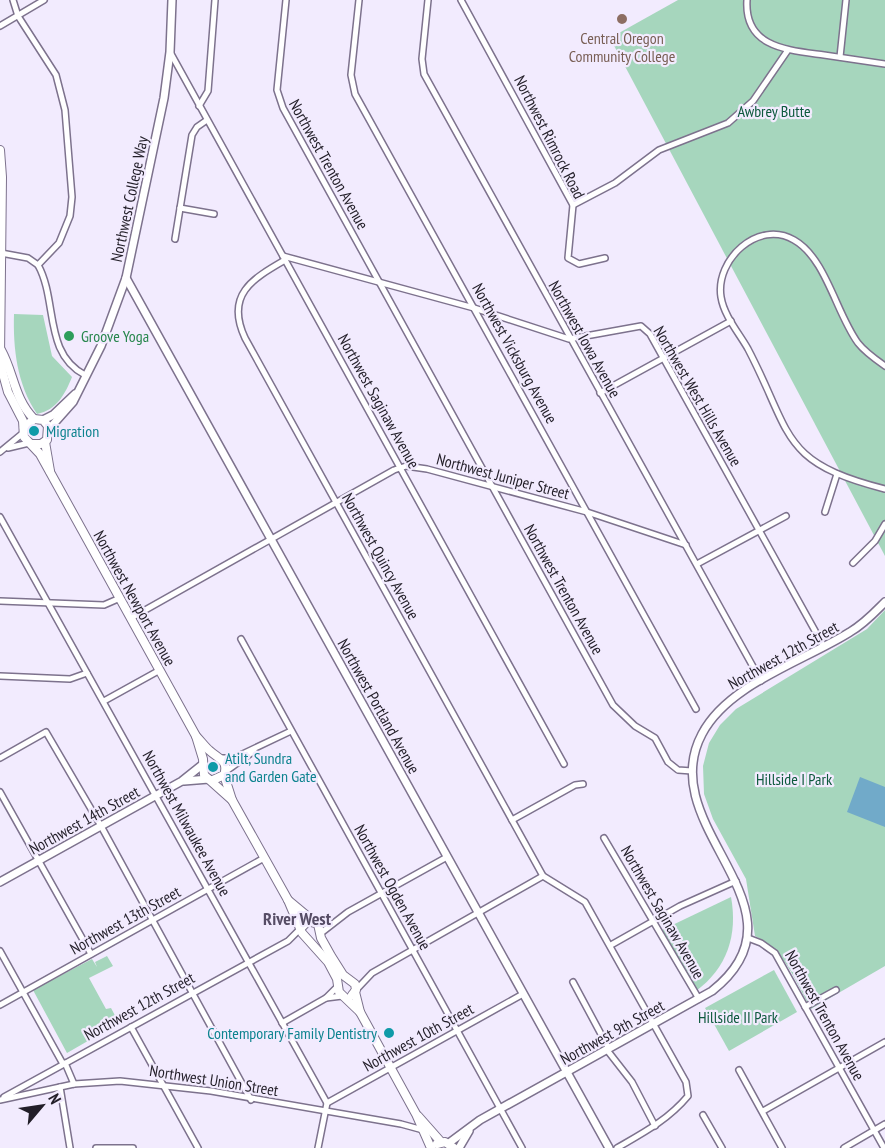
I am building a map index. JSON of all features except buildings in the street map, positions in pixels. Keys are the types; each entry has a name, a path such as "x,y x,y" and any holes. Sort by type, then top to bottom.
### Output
{"main road":[{"path":"0,150 0,352 26,411 49,429 45,442 31,443 8,392 0,363"},
{"path":"24,430 38,420"},
{"name":"Northwest Newport Avenue","path":"45,442 50,473"},
{"name":"Northwest Newport Avenue","path":"31,443 50,473 196,736 203,764"},
{"name":"Northwest Newport Avenue","path":"196,736 219,757"},
{"path":"232,800 204,775 203,764 209,757 219,757 226,765 225,773 232,800 309,940 326,958 344,996 360,1012 416,1114 431,1148 448,1144"},
{"path":"212,780 225,773"},
{"path":"288,900 314,921 331,956 356,991 360,1012"},
{"path":"302,927 314,921"},
{"path":"344,996 356,991"},
{"path":"416,1114 448,1144"}],"street":[{"path":"13,0 18,16 56,75 61,88 72,197 64,233 38,265"},
{"path":"0,26 44,0"},
{"name":"Northwest College Way","path":"49,429 68,410 109,326 126,278 157,135 170,52 172,0"},
{"path":"199,106 208,91 215,0"},
{"name":"Northwest Trenton Avenue","path":"286,0 278,98 613,705 635,726 655,738 668,762 678,770 692,771"},
{"name":"Northwest Vicksburg Avenue","path":"359,0 351,75 355,94 696,709"},
{"name":"Northwest Iowa Avenue","path":"428,0 422,59 424,74 761,681"},
{"name":"Northwest Rimrock Road","path":"461,0 573,204 568,258 579,264 605,258"},
{"path":"747,0 747,13 758,34 772,45 788,50 885,64"},
{"path":"840,57 846,0"},
{"path":"573,204 615,183 659,150 728,123 753,101 788,50"},
{"name":"Northwest Saginaw Avenue","path":"170,52 564,764"},
{"path":"175,239 192,135 197,127 207,120"},
{"path":"180,208 214,214"},
{"path":"885,366 858,343 811,254 801,244 781,235 762,236 744,244 729,261 722,275 721,297 792,441 809,459 837,474 885,489"},
{"path":"1,253 28,258 38,265 61,352 69,363 85,375"},
{"name":"Northwest West Hills Avenue","path":"284,258 474,308 570,339 641,326 650,334 824,647"},
{"name":"Northwest Quincy Avenue","path":"284,258 245,288 239,300 240,324 244,338 543,876"},
{"name":"Northwest Portland Avenue","path":"126,278 609,1148"},
{"path":"600,393 731,321"},
{"name":"Northwest College Way","path":"38,420 53,415 75,394"},
{"path":"2,451 24,430"},
{"path":"2,451 31,443"},
{"path":"0,444 2,451"},
{"name":"Northwest Juniper Street","path":"400,468 414,466 493,489 587,512 686,545"},
{"path":"130,618 400,468"},
{"path":"825,512 837,474"},
{"path":"697,564 786,516"},
{"name":"Northwest Milwaukee Avenue","path":"0,517 327,1103"},
{"path":"853,563 875,541 885,524"},
{"path":"0,601 104,605 120,598"},
{"name":"Northwest 12th Street","path":"692,771 696,749 708,723 729,701 862,624 885,602"},
{"name":"Northwest Ogden Avenue","path":"241,639 522,1148"},
{"path":"104,701 160,670"},
{"path":"0,676 70,679 87,673"},
{"path":"219,757 234,758 291,731"},
{"path":"0,758 46,732 101,826 251,1100"},
{"path":"225,773 258,748"},
{"name":"Northwest 14th Street","path":"0,882 157,796 182,781 203,764"},
{"path":"692,771 699,812 736,881 746,907 748,938"},
{"name":"Northwest 14th Street","path":"182,781 212,780"},
{"path":"512,820 575,785 583,784"},
{"path":"0,792 91,954"},
{"name":"Northwest Saginaw Avenue","path":"604,838 655,920 699,999"},
{"path":"320,934 333,921 447,857"},
{"name":"Northwest 13th Street","path":"0,1005 264,858"},
{"path":"356,991 366,979 543,876 580,897 611,945 688,1088 688,1096 670,1116 617,1148"},
{"path":"611,945 655,920 736,881"},
{"path":"314,921 333,921"},
{"name":"Northwest 12th Street","path":"0,1099 292,938 302,927"},
{"path":"292,938 309,940"},
{"name":"Northwest Trenton Avenue","path":"748,938 761,942 775,954 884,1148"},
{"name":"Northwest 9th Street","path":"448,1144 469,1131 480,1120 699,999 729,976 738,963 748,938"},
{"path":"0,951 74,1084"},
{"path":"349,979 366,979"},
{"path":"573,982 608,1050 632,1082 655,1126"},
{"path":"282,1023 326,998 338,985"},
{"path":"805,1007 836,990"},
{"name":"Northwest 10th Street","path":"327,1103 523,994"},
{"path":"326,998 344,996"},
{"path":"130,1027 198,1148"},
{"path":"763,1111 885,1042"},
{"path":"739,1070 782,1148"},
{"name":"Northwest Union Street","path":"0,1099 74,1084 120,1081 164,1085 401,1124 423,1130"},
{"path":"60,1087 70,1148"},
{"path":"318,1148 323,1112 327,1103"},
{"path":"703,1114 722,1148"},
{"path":"844,1148 885,1124"},
{"name":"Northwest 9th Street","path":"459,1148 469,1131"},
{"path":"96,1148 133,1148"}],"green space":[{"name":"Awbrey Butte","path":"678,0 885,0 885,556 610,38"},
{"path":"14,314 43,315 52,356 72,377 55,405 37,414 25,391 18,366 14,340"},
{"name":"Hillside I Park","path":"885,610 885,966 811,1009 782,958 774,949 755,936 746,879 713,819 704,794 703,766 709,743 720,725 736,709 867,629"},
{"name":"Hillside II Park","path":"731,897 733,924 728,950 716,972 696,991 662,930"},
{"path":"107,956 113,966 89,978 106,1009 111,1008 119,1023 67,1053 33,990 92,959 97,967 95,962"},
{"name":"Hillside II Park","path":"774,970 797,1012 729,1051 705,1008"}],"water":[{"path":"860,777 885,787 885,827 847,812"}],"place":[{"name":"Central Oregon Community College","path":"622,19"},
{"name":"Groove Yoga","path":"69,336"},
{"name":"Migration","path":"34,431"},
{"name":"Atilt, Sundra and Garden Gate","path":"213,767"},
{"name":"Contemporary Family Dentistry","path":"389,1033"}],"district":[{"name":"River West","path":"297,919"}]}
